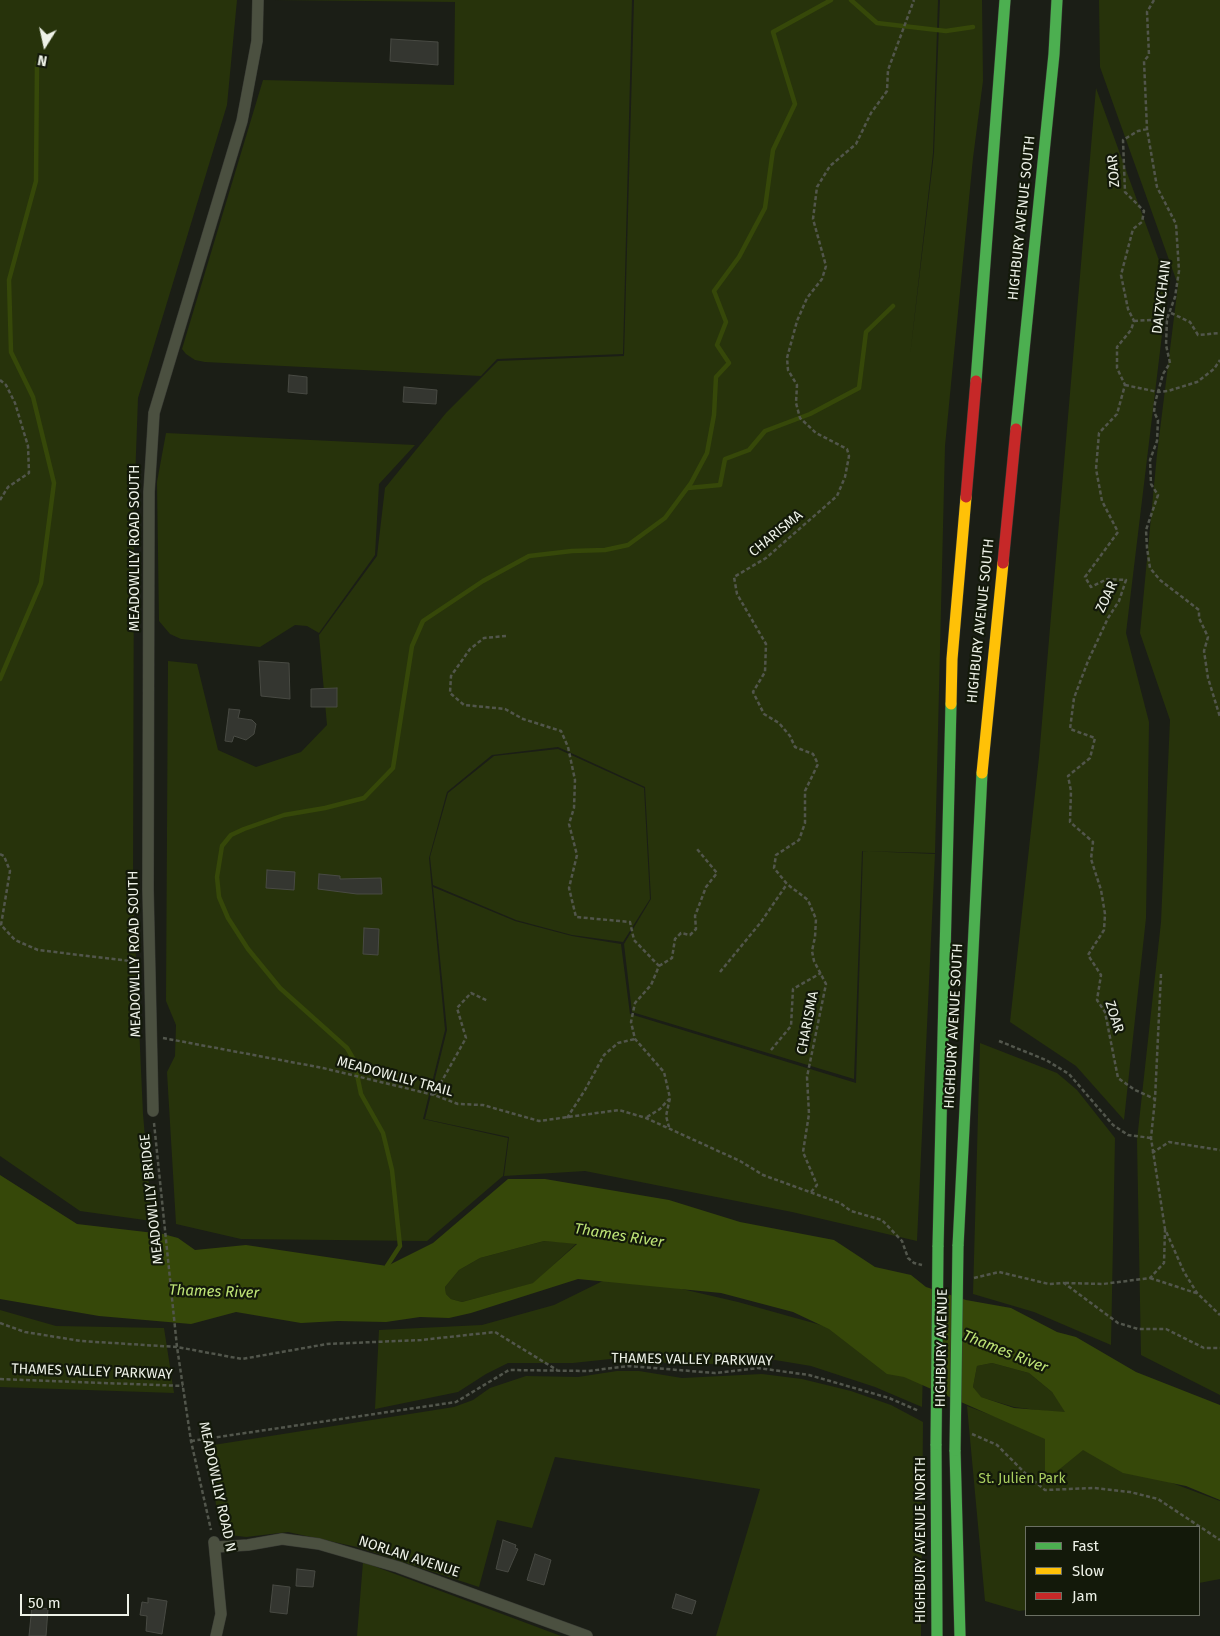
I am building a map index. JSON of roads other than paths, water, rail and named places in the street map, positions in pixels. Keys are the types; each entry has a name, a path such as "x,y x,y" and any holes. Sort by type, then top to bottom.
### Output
{"highway":[{"name":"HIGHBURY AVENUE SOUTH","path":"938,1247 952,659 982,312 1004,0"},
{"name":"HIGHBURY AVENUE SOUTH","path":"958,1246 982,767 1052,74 1057,0"},
{"name":"HIGHBURY AVENUE","path":"958,1246 955,1450 960,1636"},
{"name":"HIGHBURY AVENUE","path":"936,1444 938,1247"},
{"name":"HIGHBURY AVENUE NORTH","path":"936,1444 937,1636"}],"street":[{"name":"MEADOWLILY ROAD SOUTH","path":"153,1111 149,963 148,492 154,412 242,121 256,41 258,0"},
{"name":"NORLAN AVENUE","path":"215,1545 248,1545 282,1539 318,1544 398,1567 587,1636"},
{"name":"MEADOWLILY ROAD N","path":"215,1545 221,1614 216,1636"}],"water":[{"name":"Thames River","path":"0,1175 77,1224 163,1234 178,1238 195,1250 246,1245 387,1266 433,1243 508,1179 545,1179 669,1200 740,1222 834,1240 875,1267 911,1275 926,1287 966,1300 1011,1308 1057,1332 1076,1337 1136,1372 1220,1405 1220,1500 1186,1486 1123,1473 1083,1450 1045,1481 1045,1439 904,1377 887,1374 829,1329 793,1312 721,1293 578,1279 471,1313 449,1318 420,1317 386,1322 338,1321 301,1323 236,1312 191,1324 99,1316 0,1299","holes":["544,1241 577,1244 533,1283 462,1302 451,1299 446,1294 445,1287 459,1270 480,1258","992,1363 1029,1373 1052,1392 1065,1412 1014,1408 981,1397 973,1387 977,1366"]}],"waterway":[{"path":"387,1266 400,1246 392,1170 383,1133 361,1094 354,1060 347,1048 280,988 248,949 228,918 219,897 217,877 222,846 231,835 284,815 325,808 364,798 393,768 412,646 423,621 483,581 529,556 572,551 605,550 628,545 665,518 691,483 707,453 714,415 716,377 729,363 717,345 726,322 714,291 739,257 765,208 773,150 795,104 773,32 831,0"},
{"path":"851,0 877,23 946,31 973,27"},
{"path":"0,679 41,583 54,483 33,397 11,352 9,280 36,181 37,63"},
{"path":"688,488 720,485 725,459 749,450 765,431 810,414 859,388 866,332 893,306"}],"park label":[{"name":"St. Julien Park","path":"1022,1479"}]}
